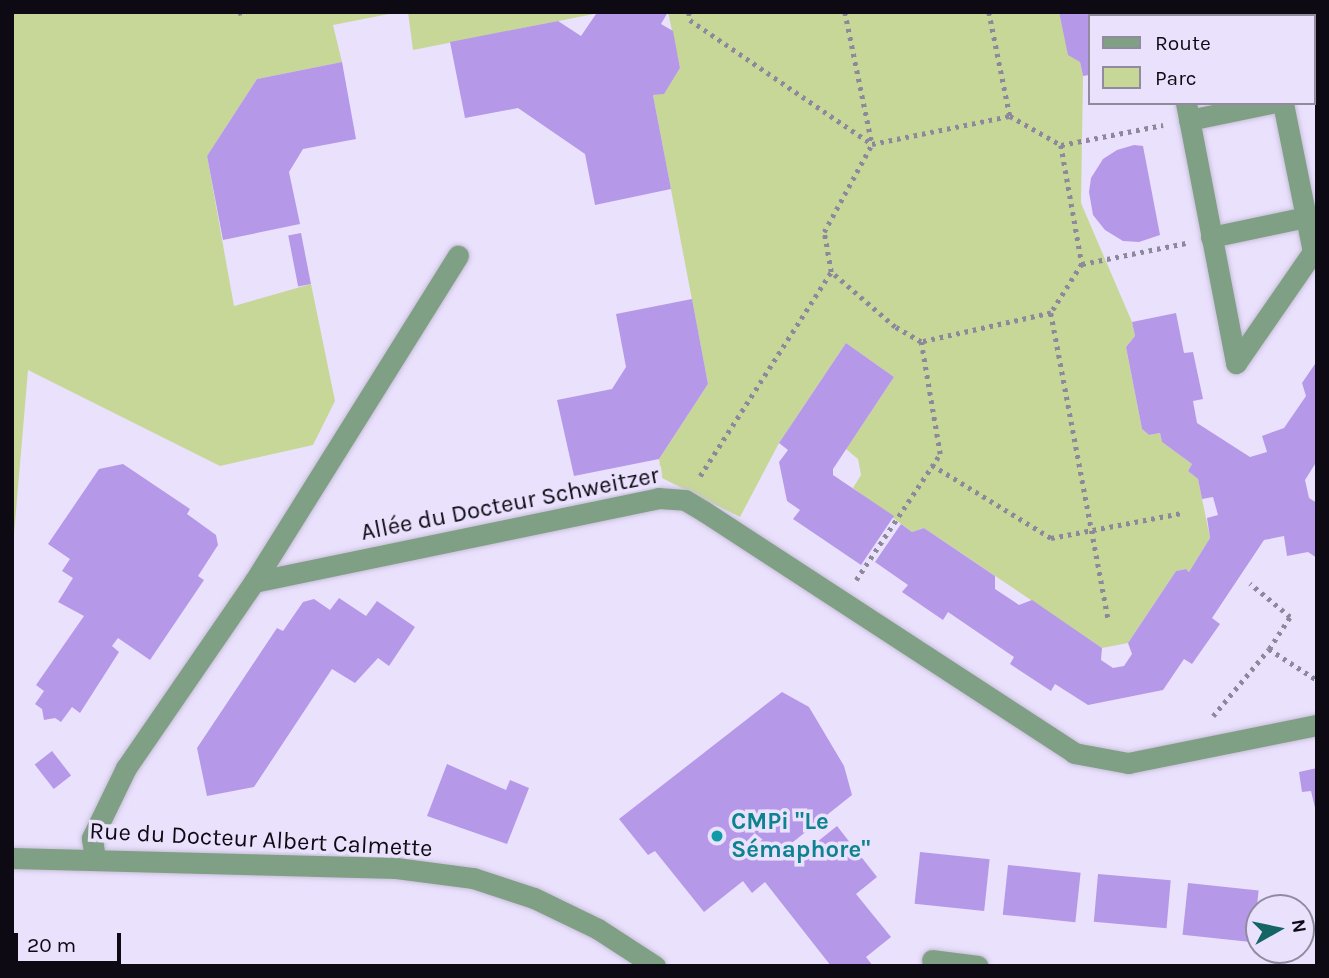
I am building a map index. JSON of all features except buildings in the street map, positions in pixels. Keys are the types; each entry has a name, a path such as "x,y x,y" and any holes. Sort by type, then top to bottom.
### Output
{"street":[{"path":"1250,105 1187,111 1236,363 1313,251 1307,217 1306,159 1284,105"},
{"path":"1211,237 1307,217"},
{"path":"95,858 92,838 126,768 254,582 458,256"},
{"name":"Allée du Docteur Schweitzer","path":"254,582 659,498 685,500 1074,753 1128,763 1317,725"},
{"name":"Rue du Docteur Albert Calmette","path":"12,858 95,858 397,868 474,878 534,898 598,929 655,966"},
{"path":"932,960 978,966"}],"path":[{"path":"689,12 690,20 872,144 1010,116 1061,145 1187,111"},
{"path":"845,12 872,144 824,232 831,272 895,327 921,341 1051,313"},
{"path":"989,12 1010,116"},
{"path":"1061,145 1083,264 1051,313 1109,622"},
{"path":"1083,264 1211,237"},
{"path":"685,500 831,272"},
{"path":"842,601 940,454 921,341"},
{"path":"932,465 1051,538 1182,513"},
{"path":"1183,752 1269,649 1290,617 1250,584"},
{"path":"1269,649 1317,680"}],"green space":[{"path":"12,12 399,12 333,25 342,62 257,79 207,156 234,306 311,284 335,401 313,445 220,466 28,370 12,558"},
{"path":"408,12 604,12 413,50"},
{"path":"668,12 1059,12 1069,55 1080,62 1083,76 1081,203 1132,322 1135,336 1126,347 1142,429 1149,435 1160,433 1162,442 1192,464 1188,471 1198,479 1210,538 1189,572 1186,569 1176,571 1128,643 1102,648 924,528 912,532 853,488 861,475 858,459 846,449 894,377 846,343 779,443 740,517 662,478 659,459 708,384 653,95 664,93 680,68"}],"place":[{"name":"CMPi \"Le Sémaphore\"","path":"717,836"}]}
